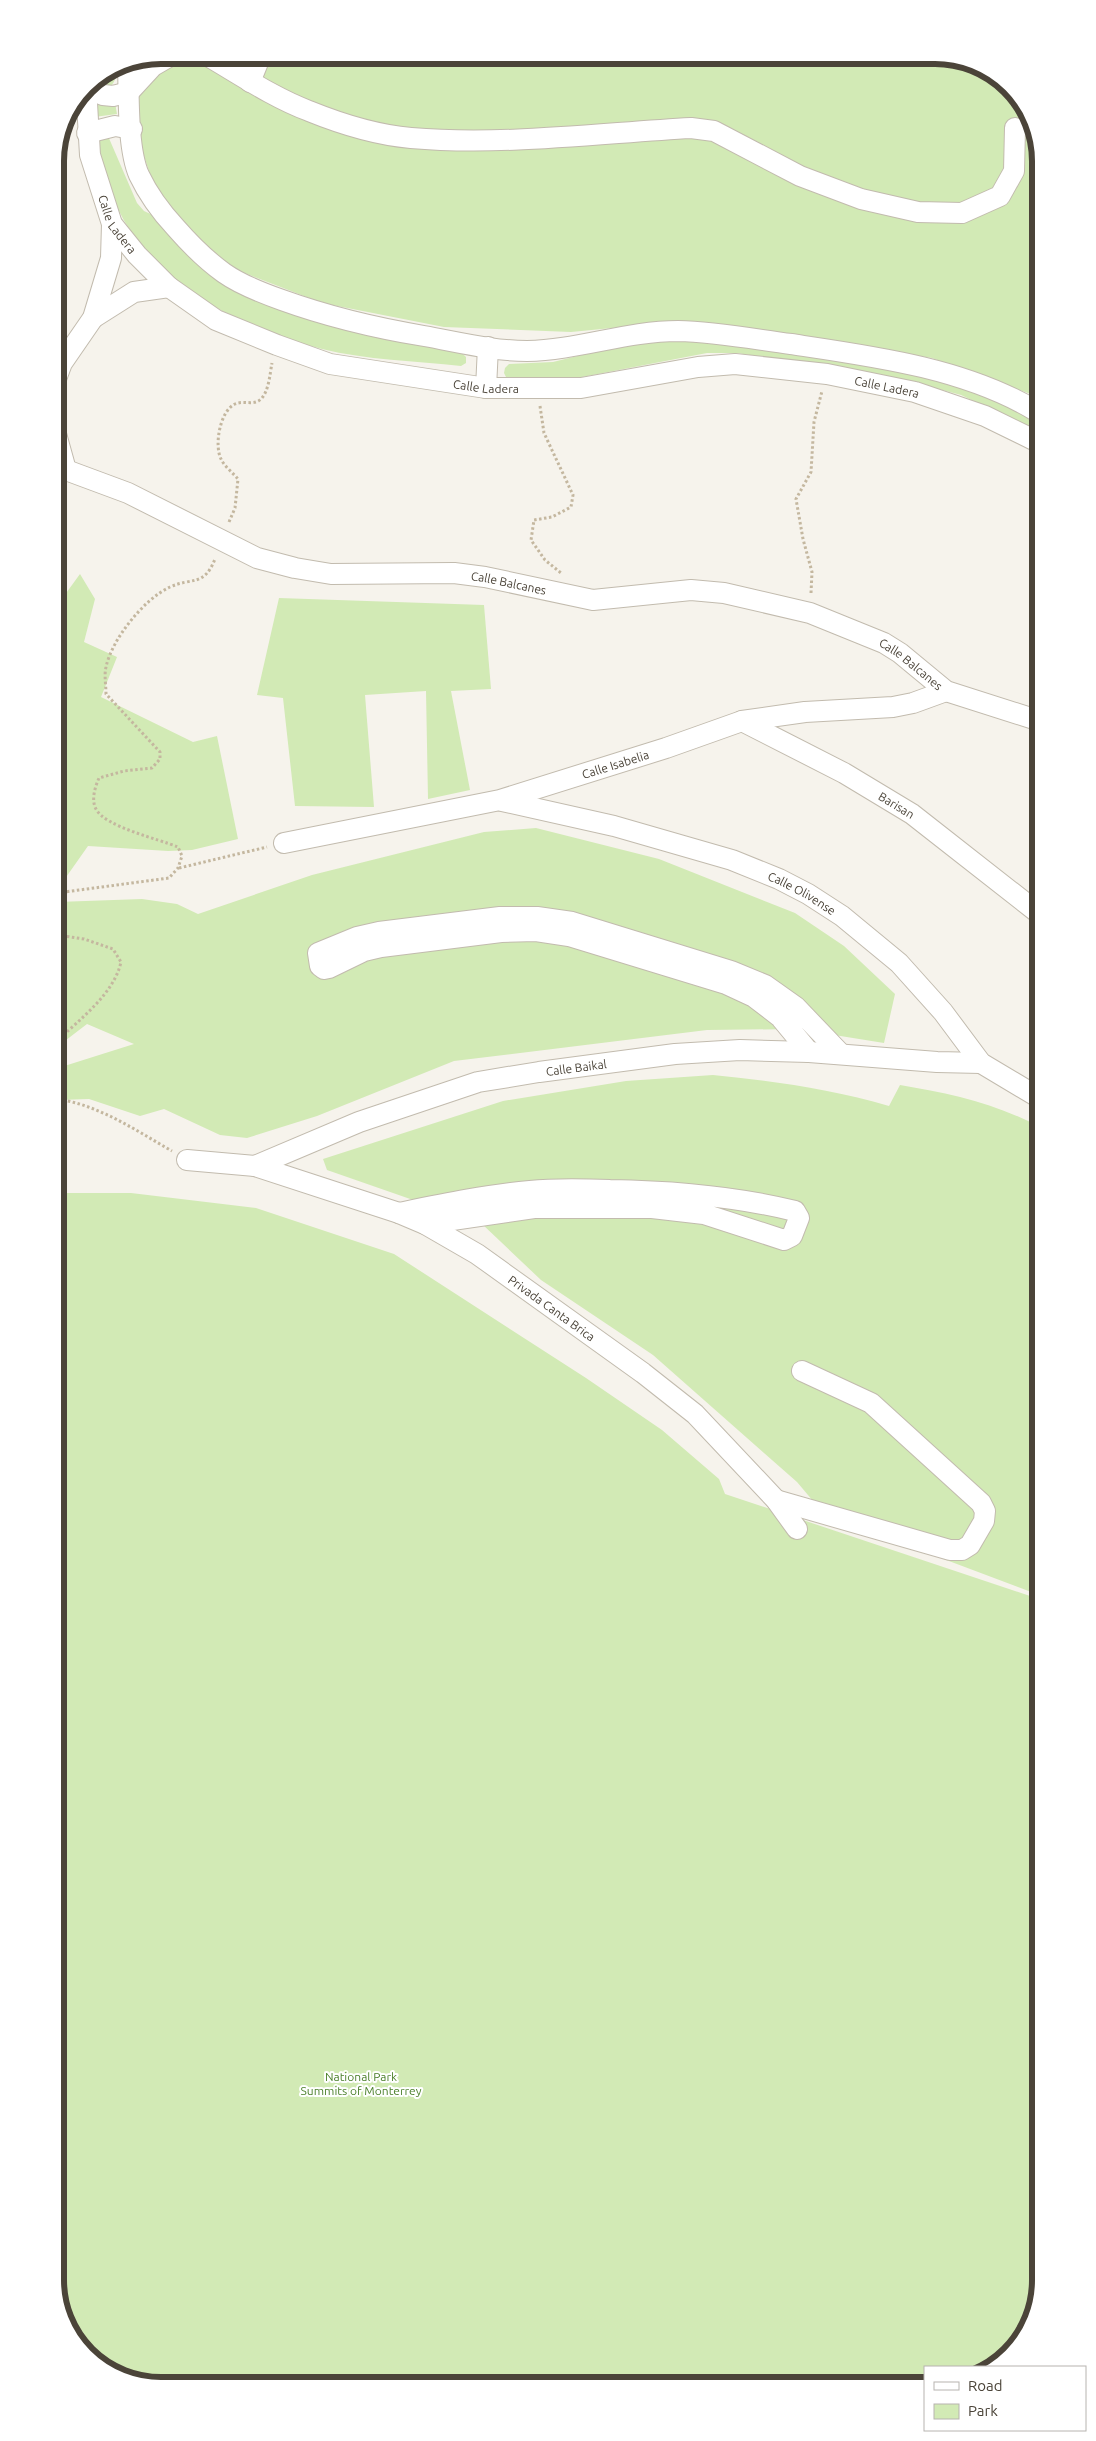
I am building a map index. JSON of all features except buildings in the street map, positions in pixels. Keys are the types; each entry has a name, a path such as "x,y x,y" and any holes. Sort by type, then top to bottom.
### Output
{"street":[{"path":"94,91 103,95 113,96 129,92 155,64"},
{"path":"221,64 250,82 307,111 353,126 410,138 475,141 691,128 714,131 800,176 861,200 918,212 962,213 1000,196 1014,171 1015,128"},
{"path":"250,82 257,64"},
{"name":"Calle Ladera","path":"128,69 132,150 139,174 162,213 193,247 224,273 252,289 308,310 363,325 488,347 526,351 573,347 636,335 676,331 722,334 915,365 976,384 1032,409"},
{"name":"Calle Ladera","path":"86,99 87,133 90,155 112,224 137,255 170,287 216,320 277,345 330,364 486,388 582,388 698,367 735,364 827,374 915,392 986,416 1032,439"},
{"path":"87,133 115,126 132,129"},
{"path":"64,360 93,318 111,258 112,224"},
{"path":"93,318 134,292 170,287"},
{"path":"486,388 488,347"},
{"name":"Calle Balcanes","path":"64,471 128,493 257,558 295,568 331,574 454,573 485,577 593,600 691,590 724,593 810,613 884,643 900,653 946,691"},
{"path":"946,691 1032,718"},
{"name":"Calle Isabelia","path":"284,843 500,800 666,748 742,721 805,712 893,707 913,703 946,691"},
{"name":"Barisan","path":"742,721 844,773 912,814 1032,908"},
{"name":"Calle Olivense","path":"500,800 614,826 732,860 779,879 808,894 842,916 899,963 943,1012 981,1063 1032,1093"},
{"path":"809,1052 780,1016 754,997 726,984 569,936 536,931 501,932 390,946 364,951 324,969 320,966 318,953 358,937 379,932 500,917 537,917 572,922 731,971 765,985 796,1007 841,1054"},
{"name":"Calle Baikal","path":"188,1160 255,1166 359,1122 478,1082 675,1054 740,1050 809,1052 937,1062 981,1063"},
{"name":"Privada Canta Brica","path":"255,1166 399,1213 425,1224 508,1275 695,1414 776,1500 797,1529"},
{"path":"399,1213 499,1194 533,1190 604,1190 662,1191 753,1201 795,1211 799,1218 792,1236 784,1240 704,1214 652,1208 534,1208 425,1224"},
{"path":"776,1500 950,1550 962,1550 970,1545 984,1521 985,1511 981,1503 872,1403 802,1370"}],"path":[{"path":"64,891 169,878 178,868 182,856 178,847 120,826 105,818 95,809 94,791 99,778 124,771 152,768 160,759 160,752 106,694 106,667 118,638 144,605 170,587 194,582 207,575 235,508 238,479 221,460 216,446 222,423 229,407 238,403 256,403 262,398 277,345"},
{"path":"810,613 812,572 803,539 796,499 811,472 814,422 827,374"},
{"path":"537,388 544,433 573,495 570,507 552,517 534,520 532,540 545,560 565,576"},
{"path":"178,868 284,843"},
{"path":"64,936 84,939 113,949 121,962 118,975 96,1003 64,1035"},
{"path":"64,1100 108,1114 188,1160"}],"green space":[{"path":"942,64 967,69 984,77 1004,92 1022,118 1030,142 1032,154 1032,395 932,358 799,335 674,322 571,332 444,327 322,303 229,267 196,239 167,207 150,174 142,150 134,68 148,65"},
{"path":"116,75 112,85 109,87 101,85"},
{"path":"115,103 117,114 94,117 94,105"},
{"path":"108,136 137,203 144,211 157,217 185,250 335,327 388,340 460,351 466,357 466,363 461,366 339,353 267,332 215,307 169,273 148,253 130,230 118,210 103,165 98,142"},
{"path":"662,341 725,343 903,371 964,387 1019,411 1032,419 1032,429 961,395 901,379 737,353 707,353 577,378 507,379 504,373 505,368 509,364 553,362 618,346"},
{"path":"80,574 95,599 84,642 117,657 101,697 193,742 217,736 238,839 192,850 168,851 88,846 64,880 64,596"},
{"path":"279,598 484,605 491,689 451,691 470,790 428,799 426,691 365,695 374,807 295,806 283,698 257,695"},
{"path":"536,828 659,859 795,913 844,946 895,994 884,1043 797,1029 707,1030 454,1061 317,1116 247,1138 220,1135 164,1109 140,1116 89,1099 64,1100 64,1066 134,1044 87,1024 64,1042 64,902 142,899 177,904 198,914 312,875 484,832"},
{"path":"713,1075 802,1086 889,1106 900,1085 988,1105 1032,1123 1032,1592 824,1514 797,1482 653,1355 541,1280 482,1224 327,1170 323,1159 503,1101 626,1081"},
{"name":"National Park Summits of Monterrey","path":"64,1193 131,1193 256,1208 394,1254 586,1378 662,1430 719,1479 725,1494 1032,1597 1032,2287 1027,2312 1016,2334 1004,2349 980,2366 924,2366 924,2377 154,2377 129,2372 102,2357 88,2344 74,2323 69,2312 64,2287"}]}
